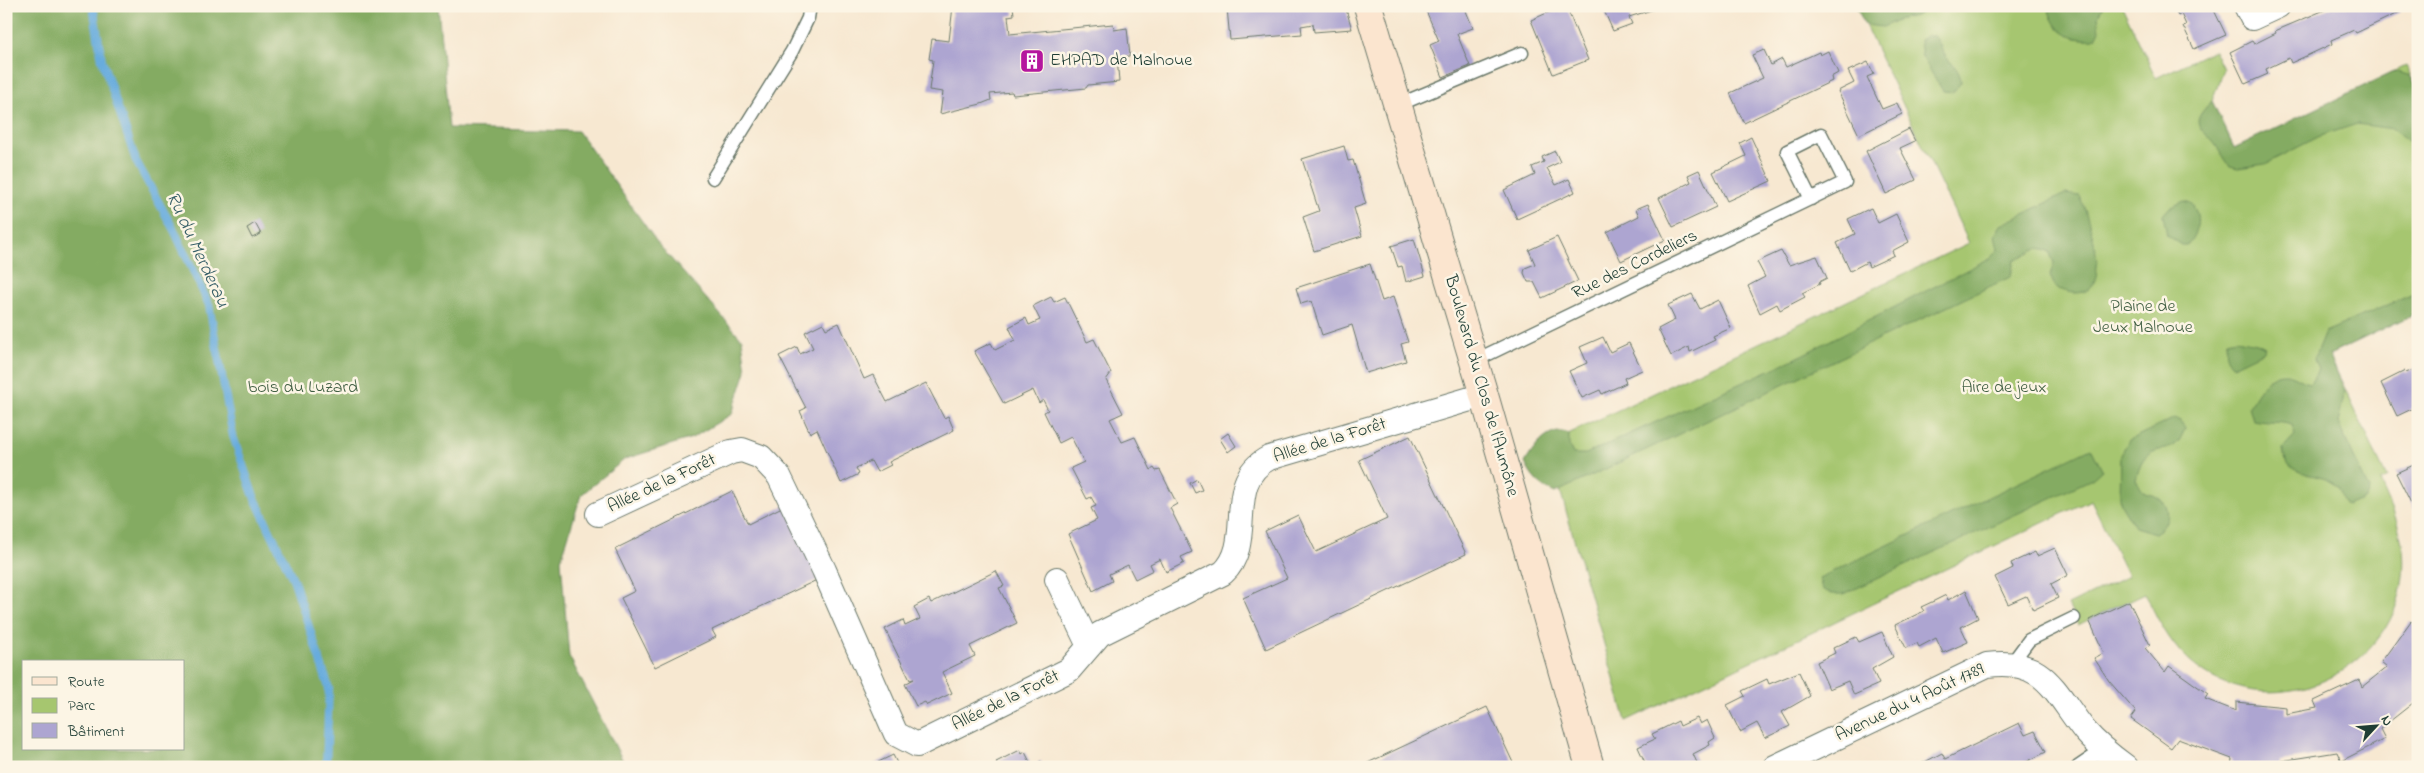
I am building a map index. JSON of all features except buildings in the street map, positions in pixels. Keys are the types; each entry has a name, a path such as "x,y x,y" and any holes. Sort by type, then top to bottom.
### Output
{"street":[{"name":"Boulevard du Clos de l'Aumône","path":"1368,6 1484,395 1590,767"},
{"path":"2246,6 2252,18 2278,6"},
{"name":"Allée de la Forêt","path":"598,514 731,452 742,450 761,457 779,476 824,570 896,734 917,745 1069,670 1100,634 1223,573 1232,564 1237,554 1244,490 1249,473 1257,464 1269,458 1484,395"},
{"path":"1056,579 1089,646"},
{"name":"Avenue du 4 Août 1789","path":"1775,767 1987,665 2012,663 2031,668 2045,677 2086,732 2103,750 2126,767"}],"lane":[{"path":"713,178 792,51 808,18 810,6"},
{"path":"1398,105 1522,54"},
{"name":"Rue des Cordeliers","path":"1474,361 1811,199 1845,182 1821,134 1787,151 1811,199"},
{"path":"2012,663 2029,640 2074,618"},
{"path":"2078,767 2103,750"}],"green space":[{"name":"bois du Luzard","path":"6,6 438,6 449,128 578,131 659,245 742,339 746,371 732,414 692,438 625,459 581,495 561,560 569,656 626,767 6,767"},
{"name":"Plaine de Jeux Malnoue","path":"1856,6 2122,6 2156,78 2214,50 2223,69 2212,101 2234,148 2406,66 2418,90 2418,312 2329,355 2387,478 2380,482 2398,527 2404,563 2403,576 2394,611 2376,642 2351,665 2320,682 2287,691 2252,691 2219,681 2181,653 2164,629 2145,593 2078,625 2068,605 2128,576 2091,500 1626,721 1547,444 1969,243"},
{"path":"1856,6 1934,6 1915,16 1897,20 1883,27 1865,25"},
{"path":"2048,6 2103,6 2098,16 2100,31 2094,39 2070,36 2058,28 2050,15"},
{"path":"1927,36 1934,36 1936,38 1944,54 1959,74 1961,82 1954,92 1943,91 1922,57 1920,40"},
{"path":"2398,72 2411,76 2418,90 2418,149 2393,129 2357,124 2318,137 2265,164 2238,168 2230,166 2198,123 2201,114 2212,101 2234,148 2391,73"},
{"path":"2065,194 2080,196 2093,236 2097,268 2094,281 2088,290 2073,293 2056,288 2050,276 2054,263 2049,251 2037,249 2014,261 2010,277 1555,493 1540,484 1533,477 1525,463 1538,444 1555,432 1569,434 1569,445 1573,454 1586,454 1798,357 1990,258 1998,250 1995,235 2001,225"},
{"path":"2184,201 2191,203 2198,218 2196,229 2188,245 2182,245 2167,235 2163,215 2169,208"},
{"path":"2418,292 2418,312 2329,355 2345,390 2338,423 2369,490 2366,498 2347,506 2338,488 2329,481 2296,470 2289,465 2283,448 2295,435 2292,425 2253,420 2249,406 2260,388 2277,375 2291,375 2310,383 2318,370 2314,359 2325,332"},
{"path":"2236,339 2257,343 2265,347 2262,352 2233,366 2226,355 2226,348 2227,341"},
{"path":"2175,418 2181,421 2185,428 2180,439 2174,446 2154,452 2146,457 2136,480 2145,493 2156,496 2166,506 2168,516 2166,521 2160,530 2155,533 2135,527 2121,504 2121,454 2129,440"},
{"path":"2091,448 2102,470 2092,479 1844,594 1832,594 1822,589 1819,578"}],"waterway":[{"name":"Ru du Merderau","path":"93,6 102,60 136,161 175,232 209,305 233,436 253,494 294,581 329,688 326,767"}],"place":[{"name":"EHPAD de Malnoue","path":"1032,61"}],"park label":[{"name":"Aire de jeux","path":"2004,388"}]}
